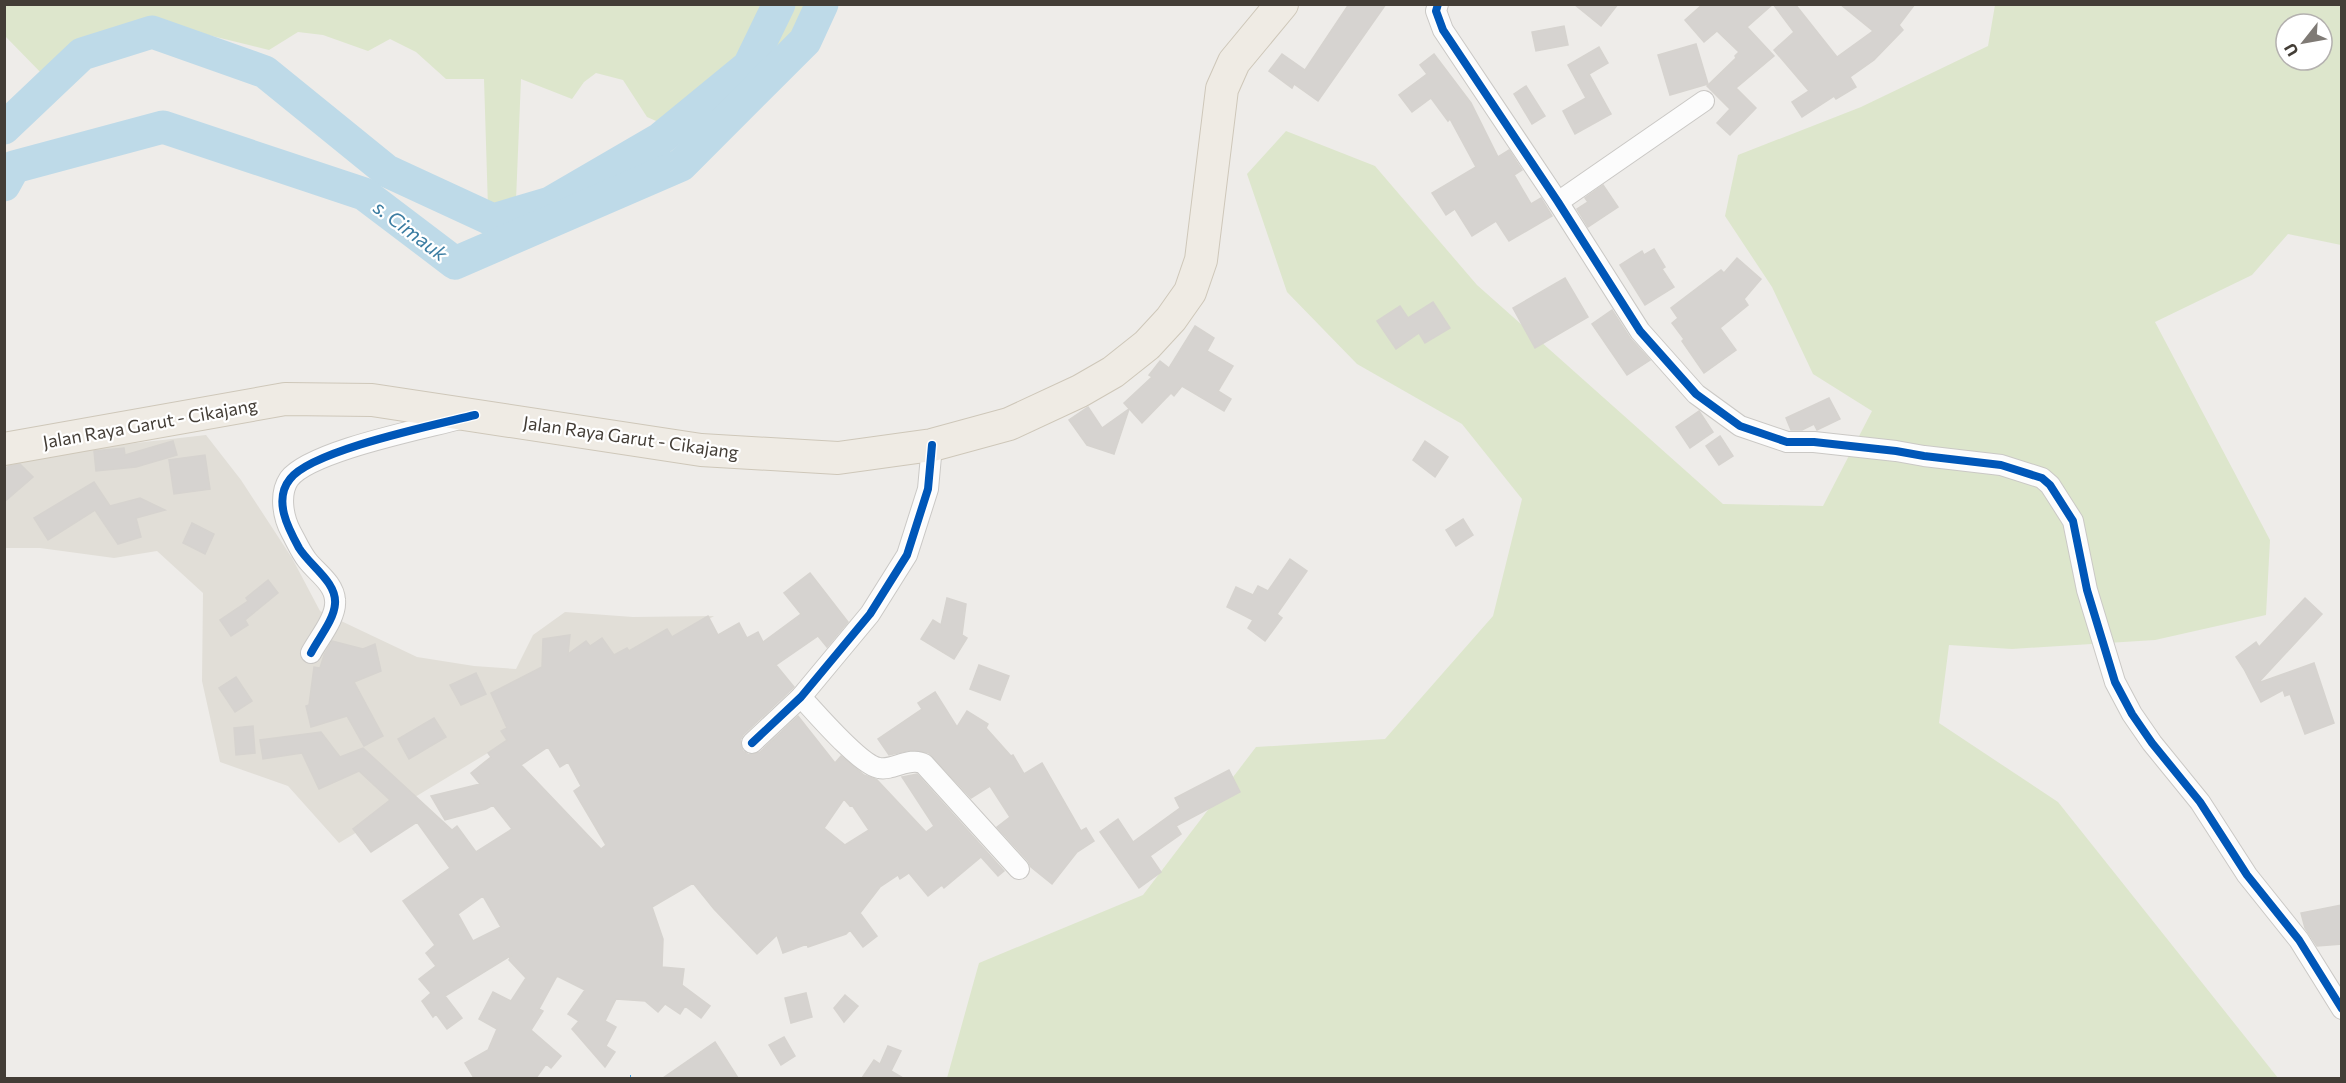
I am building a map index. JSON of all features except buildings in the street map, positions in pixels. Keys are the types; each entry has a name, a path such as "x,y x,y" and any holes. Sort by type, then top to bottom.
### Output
{"main road":[{"name":"Jalan Raya Garut - Cikajang","path":"4,449 285,399 372,400 701,450 838,458 932,445 1009,424 1080,391 1121,365 1147,345 1171,319 1190,292 1201,260 1222,89 1234,62 1282,4"}],"street":[{"path":"1438,4 1436,11 1443,30 1558,202 1640,331 1696,394 1740,426 1787,442 1814,442 2001,465 2042,478 2050,485 2073,521 2087,590 2115,681 2132,714 2152,743 2200,802 2247,875 2299,940 2342,1009"},
{"path":"1558,202 1704,101"},
{"path":"311,653 333,613 336,600 329,584 307,560 288,527 283,504 285,488 289,480 311,463 345,450 475,415"},
{"path":"752,743 801,697 870,614 907,555 928,489 932,445"},
{"path":"801,697 858,756 870,765 881,769 912,762 924,764 1019,869"}],"shaded area":[{"path":"206,435 241,480 292,558 320,611 417,657 474,666 516,669 533,635 565,612 633,617 714,616 339,843 288,786 220,762 202,681 203,593 157,551 114,558 40,548 5,548 5,458"}],"green space":[{"path":"5,4 810,5 798,28 740,87 686,134 647,117 623,80 596,73 584,82 572,99 521,79 516,200 488,208 484,79 446,79 416,52 390,39 368,51 323,35 298,32 269,50 151,21 65,53 47,79 5,36"},
{"path":"1995,5 2341,5 2341,245 2288,234 2252,275 2155,322 2270,540 2266,615 2155,640 2012,649 1949,645 1939,723 2058,802 2278,1078 947,1078 979,963 1143,895 1256,747 1385,739 1493,616 1522,499 1462,424 1357,364 1287,292 1247,174 1286,131 1375,166 1477,285 1723,504 1823,506 1872,411 1813,374 1772,287 1725,216 1738,155 1861,107 1988,46"}],"waterway":[{"path":"4,128 82,54 152,32 265,72 387,171 493,220 550,203 660,139 749,66 779,4"},
{"name":"s. Cimauk","path":"4,185 14,167 163,127 364,194 455,263 681,165 805,41 822,4"}],"cycle path":[{"path":"1438,4 1436,11 1443,30 1558,202 1640,331 1696,394 1740,426 1787,442 1814,442 2001,465 2042,478 2050,485 2073,521 2087,590 2115,682 2132,714 2152,743 2200,802 2247,875 2299,940 2342,1009"},
{"path":"311,653 332,616 335,604 332,588 299,548 287,523 282,505 285,487 290,479 303,468 348,449 475,415"},
{"path":"752,743 801,697 870,614 907,555 928,489 932,445"}]}
